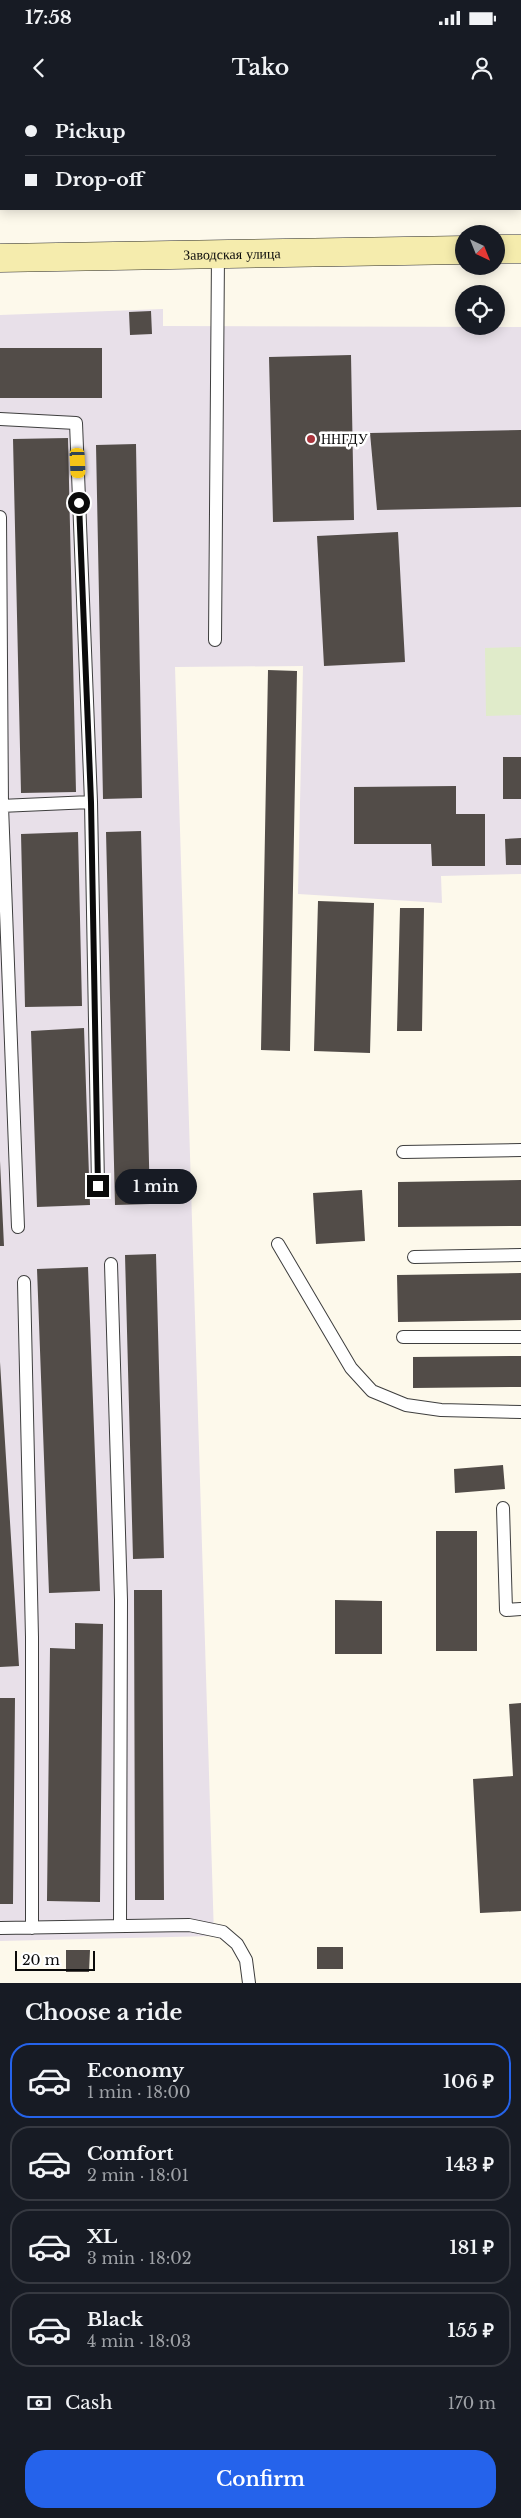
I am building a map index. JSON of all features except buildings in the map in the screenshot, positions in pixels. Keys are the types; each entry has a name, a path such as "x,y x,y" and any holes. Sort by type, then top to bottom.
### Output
{"street":[{"path":"505,249 521,249"},
{"name":"Заводская улица","path":"0,258 218,256 455,250"}],"lane":[{"path":"215,640 218,256"},
{"path":"0,419 76,424 91,802 98,1186"},
{"path":"0,517 1,806 18,1227"},
{"path":"1,806 91,802"},
{"path":"403,1152 521,1150"},
{"path":"278,1244 351,1368 372,1391 414,1407 441,1410 521,1412"},
{"path":"414,1257 521,1255"},
{"path":"111,1264 120,1600 120,1925"},
{"path":"24,1282 32,1637 32,1928"},
{"path":"403,1337 521,1336"},
{"path":"503,1508 506,1610 521,1609"},
{"path":"0,1928 189,1925 223,1932 237,1944 246,1960 249,1983"}],"shaded area":[{"path":"163,309 163,326 455,327 455,335 505,335 505,327 521,327 521,874 441,876 442,903 298,894 303,666 175,667 214,1936 0,1941 0,315"}],"green space":[{"path":"521,647 521,715 486,716 485,648"}],"place":[{"name":"ННГДУ","path":"311,439"}],"route":[{"path":"79,503 91,802 98,1186"}]}
